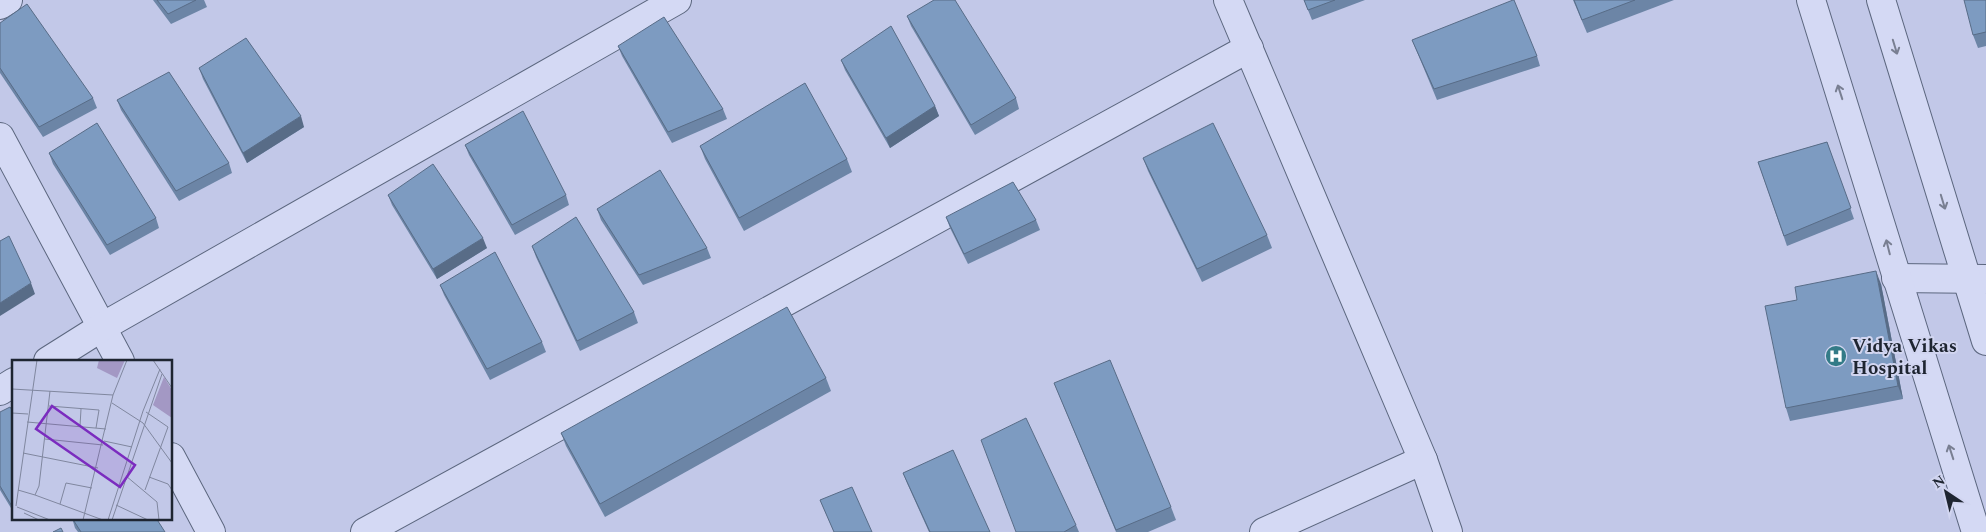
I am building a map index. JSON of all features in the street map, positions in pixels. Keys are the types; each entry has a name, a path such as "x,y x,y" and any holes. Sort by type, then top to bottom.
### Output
{"street":[{"path":"0,5 8,0"},
{"path":"1228,0 1423,460 1448,532"},
{"path":"1811,0 1884,230 1896,278 1976,532"},
{"path":"1881,0 1976,278 1986,340"},
{"path":"50,360 102,327 672,1"},
{"path":"365,532 1249,48"},
{"path":"0,137 119,360"},
{"path":"1896,278 1976,278"},
{"path":"0,391 12,383"},
{"path":"172,459 211,532"},
{"path":"1264,532 1423,460"}],"building":[{"path":"157,0 196,0 168,14"},
{"path":"934,0 955,0 1016,98 971,125 907,16"},
{"path":"1304,0 1335,0 1308,10"},
{"path":"1514,0 1537,56 1434,89 1412,40"},
{"path":"1574,0 1635,0 1582,20"},
{"path":"1964,0 1986,0 1986,32 1973,35"},
{"path":"27,4 93,98 39,127 0,68 0,23"},
{"path":"664,17 723,109 668,132 618,46"},
{"path":"891,26 935,106 886,138 841,60"},
{"path":"246,38 301,116 243,153 199,68"},
{"path":"169,72 229,163 176,191 117,100"},
{"path":"805,83 847,159 739,218 700,146"},
{"path":"523,111 566,195 512,225 465,145"},
{"path":"97,123 156,218 107,245 49,153"},
{"path":"1213,123 1267,235 1197,269 1143,158"},
{"path":"1827,142 1851,208 1784,236 1758,162"},
{"path":"433,164 483,238 433,269 388,195"},
{"path":"660,170 707,248 639,275 597,209"},
{"path":"1013,182 1036,220 964,254 946,217"},
{"path":"576,217 634,312 577,341 532,246"},
{"path":"9,236 31,283 0,303 0,241"},
{"path":"495,252 542,342 487,369 440,285"},
{"path":"1876,271 1898,386 1786,408 1765,306 1797,300 1795,287"},
{"path":"787,307 826,378 600,504 561,433"},
{"path":"1110,360 1171,507 1116,530 1054,383"},
{"path":"10,407 12,410 12,506 0,486 0,412"},
{"path":"1026,418 1076,525 1064,532 1016,532 981,440"},
{"path":"953,450 990,532 930,532 903,473"},
{"path":"852,487 872,532 834,532 820,500"},
{"path":"73,520 157,520 165,532 81,532"},
{"path":"61,528 63,532 53,532"}],"place":[{"name":"Vidya Vikas Hospital","path":"1836,356"}]}
